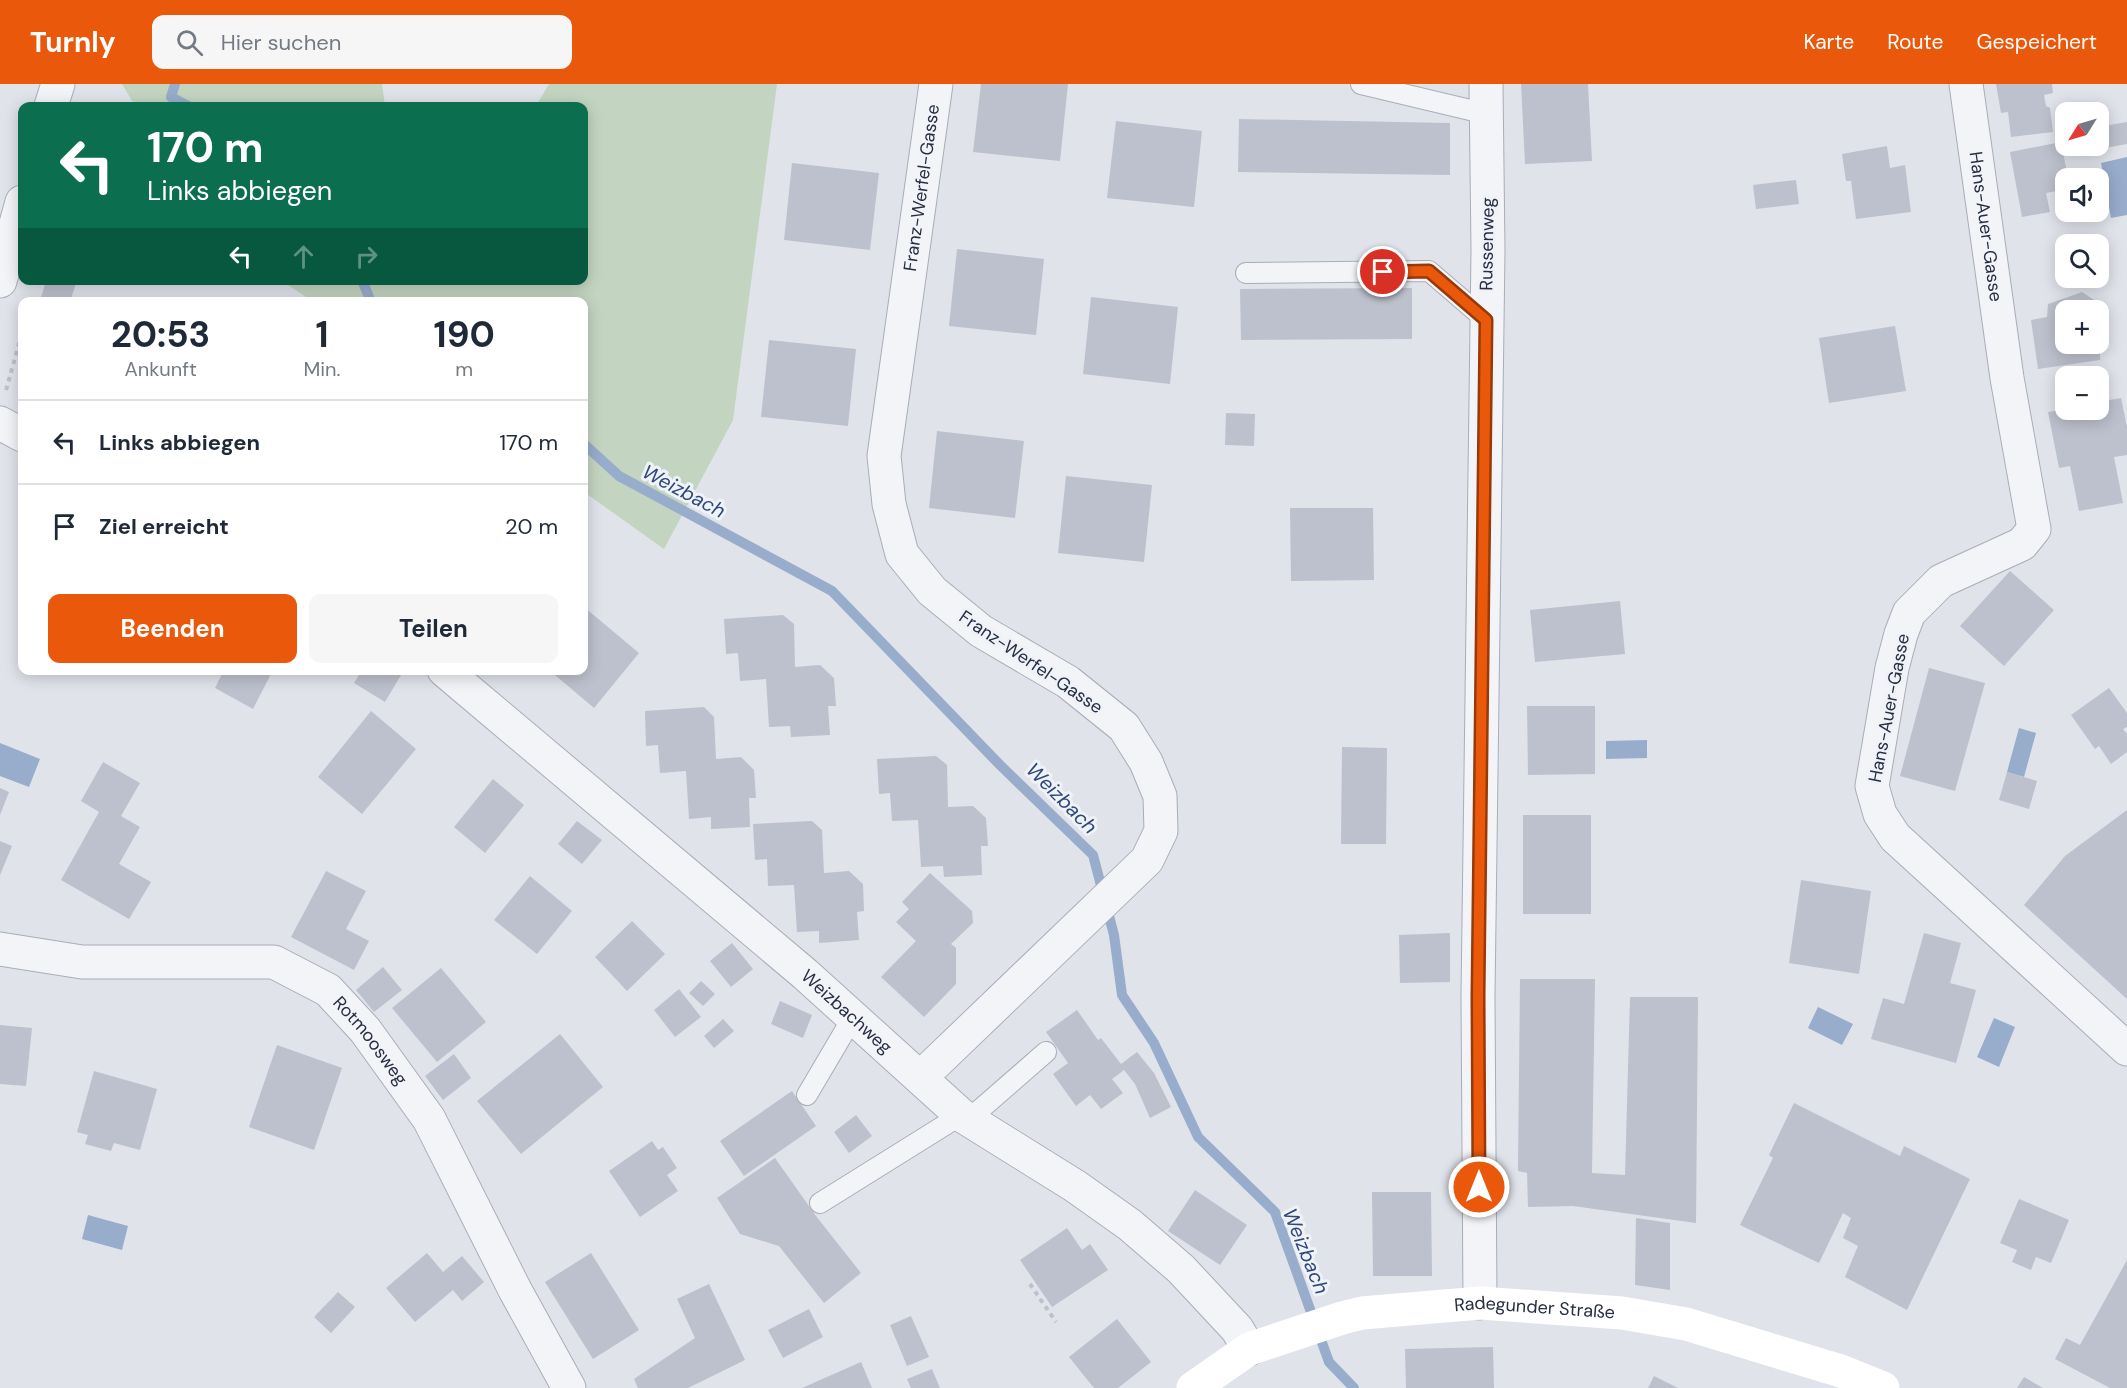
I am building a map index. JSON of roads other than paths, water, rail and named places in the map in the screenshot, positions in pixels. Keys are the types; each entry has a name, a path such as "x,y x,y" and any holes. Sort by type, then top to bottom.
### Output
{"main road":[{"name":"Radegunder Straße","path":"1193,1388 1249,1349 1342,1318 1362,1313 1480,1303 1622,1313 1686,1324 1841,1371 1883,1388"}],"street":[{"path":"52,102 58,84"},
{"name":"Franz-Werfel-Gasse","path":"921,1077 1147,860 1161,831 1160,796 1146,762 1124,727 1068,682 981,631 932,591 902,554 889,504 884,456 936,84"},
{"name":"Hans-Auer-Gasse","path":"1966,84 2007,378 2034,529 2022,544 1941,581 1910,613 1901,634 1892,668 1872,786 1880,814 1895,837 2127,1049"},
{"name":"Russenweg","path":"1480,1303 1478,996 1487,99"},
{"path":"0,281 18,216"},
{"path":"2,409 18,430"},
{"name":"Weizbachweg","path":"450,675 853,1017 964,1117 1075,1186 1130,1225 1181,1269 1237,1329 1249,1349"},
{"name":"Rotmoosweg","path":"0,949 82,962 274,962 328,990 366,1030 429,1119 515,1290 569,1388"}],"lane":[{"path":"1361,84 1487,99"},
{"path":"1246,273 1429,271 1486,320"},
{"path":"807,1095 853,1017"},
{"path":"820,1203 964,1117 1046,1052"}],"water":[{"path":"2127,157 2127,215 2111,218 2109,168 2102,168 2101,163"},
{"path":"2019,728 2036,733 2024,777 2007,772"},
{"path":"1647,740 1647,758 1606,759 1606,741"},
{"path":"0,743 40,759 29,787 0,776"},
{"path":"1818,1007 1853,1024 1842,1045 1808,1028"},
{"path":"1994,1018 2015,1027 1999,1067 1977,1057"},
{"path":"88,1215 128,1226 122,1250 82,1239"}],"waterway":[{"name":"Weizbach","path":"175,84 171,97 180,102"},
{"name":"Weizbach","path":"364,285 369,297"},
{"name":"Weizbach","path":"588,448 619,476 832,591 1000,765 1093,855 1114,935 1122,995 1154,1043 1198,1137 1275,1212 1329,1362 1354,1388"}]}
